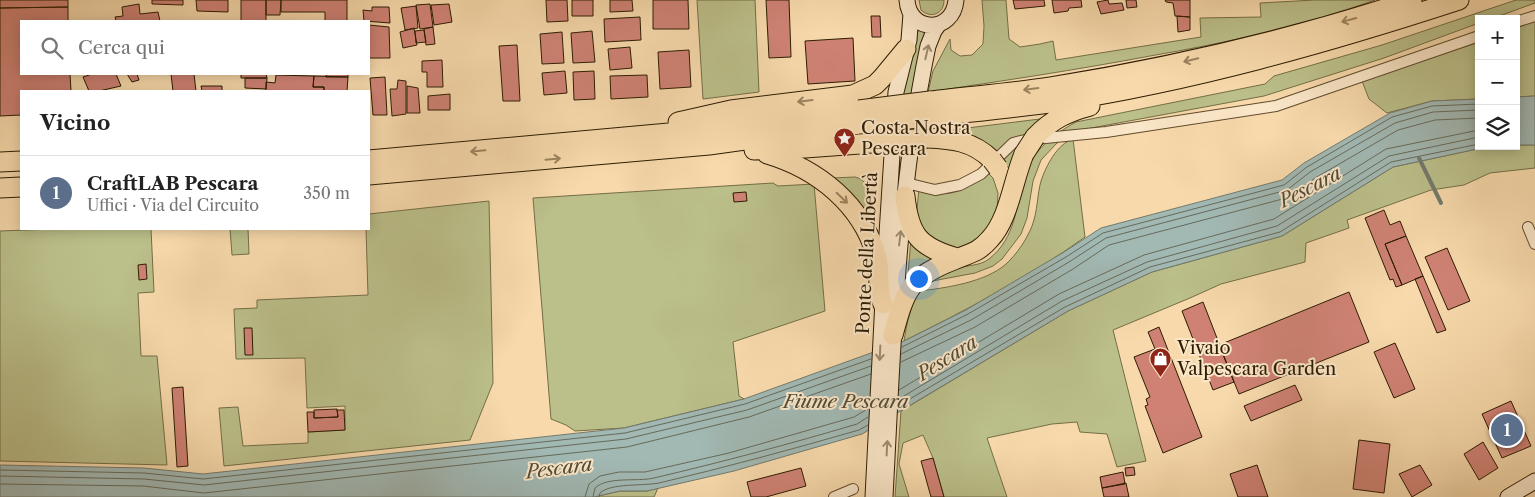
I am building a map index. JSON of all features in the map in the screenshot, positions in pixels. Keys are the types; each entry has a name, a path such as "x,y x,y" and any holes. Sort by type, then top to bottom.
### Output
{"highway":[{"path":"929,109 1166,66 1263,43 1367,15 1412,0"},
{"path":"370,160 859,117 929,109 1056,102 1190,76 1266,58 1374,28 1459,0"},
{"path":"623,137 637,127 680,121 730,110 853,94 875,85 906,49"},
{"path":"883,304 878,292 893,281 924,274 937,266 978,251 992,237 1001,222 1024,154 1045,127 1068,112 1112,102 1126,89"},
{"path":"370,175 709,145 859,117"},
{"path":"642,151 663,159 754,150 926,138 949,139 965,142 976,147 995,164 1004,183 1008,202"},
{"path":"370,149 423,147 436,155"},
{"path":"754,150 788,160 820,179 845,200 865,228 877,258 893,281 908,290 902,301 893,335"},
{"path":"0,162 20,161"},
{"path":"370,184 466,176 505,164"},
{"path":"0,175 20,174"},
{"path":"0,188 20,187"},
{"path":"906,189 906,206 913,229 920,240 938,252 957,258"},
{"path":"0,199 20,198"}],"main road":[{"name":"Ponte della Libertà","path":"893,281 920,82 930,39 939,24 951,16 956,0"},
{"name":"Ponte della Libertà","path":"893,281 896,92 910,32 909,7"},
{"path":"909,7 916,20 924,24 939,24"},
{"name":"Ponte della Libertà","path":"873,497 883,304"},
{"name":"Ponte della Libertà","path":"885,497 893,335"},
{"path":"1508,497 1535,481"}],"street":[{"path":"1520,21 1535,16"},
{"path":"906,189 935,190 960,185 981,174 1013,143 1106,132 1276,106 1475,37"},
{"path":"1528,227 1535,244"},
{"path":"834,497 853,490"}],"green space":[{"path":"697,0 755,0 759,92 703,99"},
{"path":"919,0 944,0 942,9 939,12 929,14 921,10"},
{"path":"982,0 1006,0 1009,39 1020,47 1053,41 1056,60 1201,37 1200,18 1261,17 1260,3 1315,0 1375,0 1292,26 1207,45 1067,71 928,92 933,71 950,39 951,50 960,56 972,55 983,44"},
{"path":"1516,0 1535,0 1535,3 1502,15 1475,15 1475,24 1384,58 1264,96 1075,131 1057,143 1041,160 1033,181 1027,218 1021,234 1002,259 993,266 975,273 922,283 957,268 982,263 998,251 1014,221 1024,176 1032,159 1052,138 1076,122 1265,84 1274,76 1382,45"},
{"path":"1535,20 1535,96 1520,97 1520,26"},
{"path":"918,26 930,30 926,37 910,99 902,100 904,77"},
{"path":"1475,43 1475,99 1432,101 1387,113 1369,99 1362,81"},
{"path":"1048,118 1010,167 1000,167 927,133"},
{"path":"1073,139 1085,237 1019,280 904,341 911,309 919,291 977,280 998,270 1014,256 1032,226 1041,181 1046,169 1057,151"},
{"path":"1520,145 1535,145 1535,168 1490,173 1464,185 1431,190 1347,220 1349,228 1306,243 1305,262 1221,284 1113,330 1146,461 1117,467 1107,434 1080,432 1077,422 1052,424 987,438 1007,497 944,497 933,458 923,435 903,443 899,464 909,497 895,497 901,411 1068,311 1152,272 1282,236 1393,167 1475,149 1520,150"},
{"path":"988,173 993,178 998,193 997,212 983,238 960,249 929,239 916,220 919,188 939,194 956,192 964,189"},
{"path":"855,177 867,186 868,201 865,212 855,198 832,178"},
{"path":"773,183 778,186 814,184 825,311 733,342 739,396 744,399 624,428 575,431 551,419 533,198"},
{"path":"489,201 493,383 470,440 224,466 219,408 238,407 243,446 308,443 308,432 345,430 345,406 307,408 305,358 236,359 234,309 257,308 257,300 368,295 366,230 370,230 370,214"},
{"path":"151,230 154,292 138,293 141,356 157,356 167,465 0,461 0,231"},
{"path":"230,230 248,230 249,254 232,255"},
{"path":"911,239 934,258 907,285"},
{"path":"658,488 654,497 594,497 620,491 647,491"}],"water":[{"path":"1535,96 1535,145 1520,145 1520,97"},
{"name":"Fiume Pescara","path":"1475,99 1475,149 1393,167 1282,236 1152,272 1068,311 862,434 734,471 647,491 620,491 594,497 0,497 0,465 144,468 203,474 624,428 744,399 904,341 966,310 1101,228 1282,180 1304,163 1390,113 1432,101"}],"building":[{"path":"0,0 68,0 68,7 0,8"},
{"path":"152,0 183,0 183,5 152,4"},
{"path":"196,0 228,0 228,12 197,11"},
{"path":"241,0 266,0 266,20 241,20"},
{"path":"266,0 281,0 280,15 266,15"},
{"path":"281,0 347,0 347,20 325,20 325,12 281,12"},
{"path":"546,0 567,0 568,21 547,22"},
{"path":"572,0 593,0 593,16 572,16"},
{"path":"610,0 632,0 633,11 610,12"},
{"path":"653,0 688,0 689,29 653,29"},
{"path":"766,0 789,0 791,57 769,58"},
{"path":"1013,0 1044,0 1045,6 1015,9"},
{"path":"1052,0 1081,0 1082,7 1069,8 1068,11 1054,13"},
{"path":"1108,0 1109,4 1122,3 1124,10 1101,14 1097,2"},
{"path":"1126,0 1136,0 1137,7 1127,8"},
{"path":"1165,0 1190,0 1190,17 1175,16 1173,3 1166,2"},
{"path":"139,4 140,14 158,12 160,20 116,20 115,17 123,16 122,7"},
{"path":"430,4 433,27 420,29 416,5"},
{"path":"449,4 452,22 434,25 431,5"},
{"path":"416,6 418,28 405,30 401,8"},
{"path":"68,7 68,20 20,20 20,75 70,75 71,90 20,90 20,115 0,116 0,8"},
{"path":"372,7 389,7 390,23 364,20 363,10 372,11"},
{"path":"871,16 880,16 881,37 872,37"},
{"path":"1177,16 1190,17 1190,30 1178,32"},
{"path":"640,17 641,40 605,42 604,19"},
{"path":"370,25 389,27 390,58 370,58"},
{"path":"433,27 435,44 426,45 424,29"},
{"path":"414,28 417,45 403,48 400,32"},
{"path":"424,30 426,42 416,43 415,31"},
{"path":"592,31 595,62 573,63 571,33"},
{"path":"562,32 564,63 542,64 540,34"},
{"path":"853,38 855,81 808,84 805,41"},
{"path":"517,45 520,101 503,101 499,46"},
{"path":"630,47 632,68 610,70 608,49"},
{"path":"689,50 691,87 660,89 658,52"},
{"path":"442,60 443,87 427,87 427,72 422,72 422,61"},
{"path":"565,71 567,93 544,95 542,73"},
{"path":"594,71 595,99 574,100 573,72"},
{"path":"89,75 116,75 121,86 103,90 89,90 83,77"},
{"path":"128,75 137,75 139,80 132,82"},
{"path":"171,75 194,75 196,90 173,90"},
{"path":"241,75 266,75 267,78 241,78"},
{"path":"276,75 314,76 313,87 324,87 324,90 266,90 266,82 275,83"},
{"path":"326,75 348,75 348,77 326,77"},
{"path":"647,75 648,97 611,99 610,76"},
{"path":"314,76 348,77 347,90 324,90 324,87 313,87"},
{"path":"385,77 387,115 373,115 370,78"},
{"path":"245,78 267,78 266,89 245,88"},
{"path":"398,80 406,81 406,114 392,116 390,89 397,89"},
{"path":"201,86 222,86 222,90 202,90"},
{"path":"407,86 418,88 420,113 407,113"},
{"path":"450,94 450,110 428,110 428,96"},
{"path":"746,192 747,201 734,202 733,193"},
{"path":"1384,210 1390,225 1400,221 1406,236 1385,244 1402,285 1396,287 1393,279 1390,280 1365,218"},
{"path":"1406,236 1423,276 1402,285 1385,244"},
{"path":"1447,248 1470,301 1448,310 1425,257"},
{"path":"146,264 147,279 139,280 138,265"},
{"path":"1423,276 1446,330 1437,333 1415,279"},
{"path":"1349,292 1369,342 1239,394 1219,345"},
{"path":"1203,302 1234,382 1213,390 1182,311"},
{"name":"Vivaio Valpescara Garden","path":"1159,327 1202,437 1163,453 1145,406 1148,405 1146,399 1150,397 1134,357 1155,349 1148,332"},
{"path":"244,328 252,328 253,355 245,355"},
{"path":"1395,343 1415,389 1394,398 1374,352"},
{"path":"1295,385 1302,400 1251,421 1244,406"},
{"path":"183,387 188,466 177,467 172,388"},
{"path":"1511,401 1531,446 1502,458 1482,414"},
{"path":"337,409 338,417 314,418 314,410"},
{"path":"337,410 344,410 345,430 308,432 307,412 314,412 314,418 338,417"},
{"path":"1359,440 1390,444 1384,493 1353,489"},
{"path":"1483,442 1498,468 1479,480 1464,454"},
{"path":"933,458 944,497 931,497 921,461"},
{"path":"1257,465 1268,497 1238,497 1230,474"},
{"path":"1420,465 1432,485 1412,497 1399,474"},
{"path":"1134,467 1135,475 1126,476 1125,468"},
{"path":"801,468 806,486 766,497 751,497 747,482"},
{"path":"1123,472 1125,484 1102,488 1100,477"},
{"path":"1126,483 1129,497 1104,497 1102,488"}],"waterway":[{"path":"1419,158 1441,203"}],"place":[{"name":"Costa Nostra Pescara","path":"845,157"},
{"name":"Vivaio Valpescara Garden","path":"1161,377"},
{"name":"CraftLAB Pescara","path":"1507,430"}],"water label":[{"name":"Pescara","path":"1310,187"},
{"name":"Pescara","path":"947,358"},
{"name":"Pescara","path":"559,468"}]}
